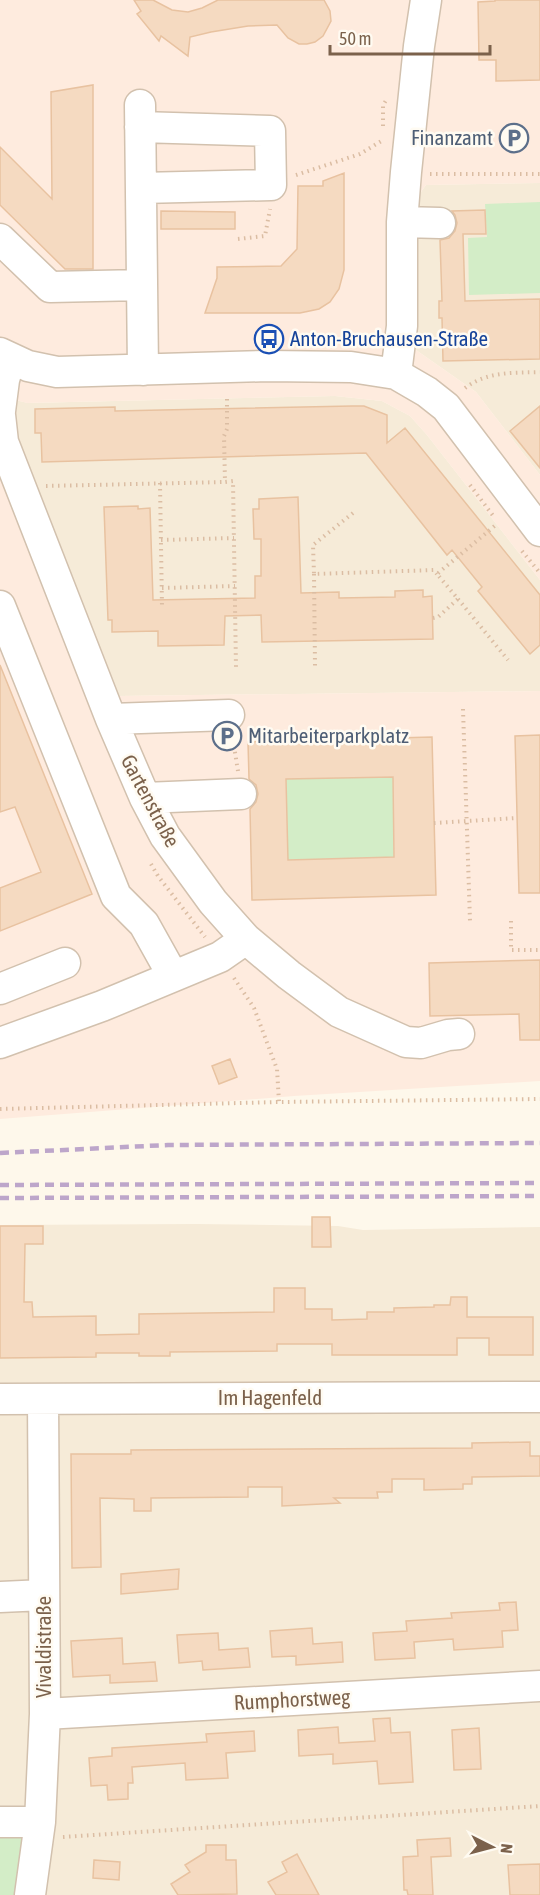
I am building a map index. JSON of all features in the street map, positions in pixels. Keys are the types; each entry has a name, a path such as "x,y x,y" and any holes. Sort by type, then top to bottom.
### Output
{"street":[{"path":"396,374 402,326 402,222 406,172 426,0"},
{"path":"141,188 271,185 270,131 140,116 143,370"},
{"path":"402,222 440,223"},
{"path":"0,239 50,287 142,285"},
{"path":"5,356 28,366 57,372 351,366 396,374 427,392 446,407 528,537"},
{"name":"Gartenstraße","path":"5,356 1,428 111,719 145,798 165,836 213,903 246,939 339,1012 391,1036 413,1043 459,1034"},
{"path":"0,606 116,896 144,924 172,976"},
{"path":"111,719 229,715"},
{"path":"145,798 241,794"},
{"path":"0,1043 102,1006 220,957 246,939"},
{"path":"0,989 65,963"},
{"name":"Im Hagenfeld","path":"0,1399 540,1397"},
{"name":"Vivaldistraße","path":"30,1895 39,1830 45,1714 43,1399"},
{"path":"0,1597 44,1595"},
{"name":"Rumphorstweg","path":"45,1714 540,1686"},
{"path":"0,1822 39,1830"}],"path":[{"path":"238,239 265,236 271,185 280,177 295,176 360,154 383,141 383,105 392,91 415,82"},
{"path":"406,172 540,174"},
{"path":"465,388 474,381 493,374 540,372"},
{"path":"225,482 224,436 227,429 227,399"},
{"path":"466,478 504,528"},
{"path":"38,486 233,482 236,668"},
{"path":"160,483 162,607"},
{"path":"315,666 313,545 352,513"},
{"path":"437,574 497,524"},
{"path":"528,537 540,573"},
{"path":"161,540 234,538"},
{"path":"314,574 434,570 508,660"},
{"path":"162,588 235,586"},
{"path":"433,618 438,617 458,599"},
{"path":"463,709 470,921"},
{"path":"229,715 241,794"},
{"path":"434,823 517,818"},
{"path":"511,921 511,950 540,950"},
{"path":"220,957 254,1008 276,1069 279,1102"},
{"path":"0,1109 279,1102 540,1099"},
{"path":"39,1830 540,1806"}],"shaded area":[{"path":"0,0 540,0 540,183 426,185 418,196 414,325 416,350 476,392 540,475 540,580 427,435 410,416 382,401 335,396 27,403 12,399 18,453 117,696 540,691 540,1081 294,1096 0,1119"},
{"path":"540,183 540,475 476,392 416,350 414,325 418,196 426,185"},
{"path":"335,396 382,401 410,416 540,580 540,691 117,696 18,453 11,399 28,403"},
{"path":"0,1225 338,1226 363,1230 540,1227 540,1895 0,1895"}],"green space":[{"path":"540,202 540,293 469,295 468,238 487,237 485,204"},
{"path":"393,777 394,857 288,860 286,779"},
{"path":"0,1838 25,1838 20,1895 0,1895"}],"building":[{"path":"134,0 153,0 172,10 188,12 218,0 324,0 330,11 331,21 323,36 307,44 299,44 288,38 277,25 248,26 190,37 188,56 161,36 159,41 137,14 141,11"},
{"path":"540,0 540,80 496,81 496,60 479,60 478,2"},
{"path":"93,85 93,269 65,269 0,205 0,147 52,199 51,92"},
{"path":"344,173 344,270 339,289 330,302 319,309 300,313 205,313 217,278 217,267 281,266 297,249 298,186 323,186 323,181"},
{"path":"485,210 486,234 463,234 465,301 540,299 540,359 443,361 442,318 439,318 439,301 442,301 440,240 449,238 455,231 457,223 452,211"},
{"path":"161,211 235,212 235,229 161,229"},
{"path":"364,406 387,415 387,443 405,428 540,595 540,645 530,654 478,591 482,587 452,550 447,555 366,453 42,462 41,433 35,433 35,409 115,407 115,411"},
{"path":"540,406 540,468 510,431"},
{"path":"298,497 301,593 339,592 339,598 395,597 395,591 423,590 423,597 432,596 433,639 262,642 261,615 225,616 224,645 158,646 158,631 112,632 112,620 108,620 104,507 150,508 153,600 255,598 255,576 261,576 261,539 254,539 253,509 259,509 259,499"},
{"path":"0,665 92,894 0,931 0,888 41,872 15,807 0,812"},
{"path":"540,735 540,893 519,893 515,736"},
{"path":"432,737 436,895 252,900 250,809 256,802 258,794 256,785 249,779 248,742","holes":["393,777 394,857 288,860 286,779"]},
{"path":"540,960 540,1040 520,1040 519,1014 430,1016 429,963"},
{"path":"230,1059 237,1077 219,1084 212,1066"},
{"path":"312,1217 330,1217 331,1247 312,1247"},
{"path":"0,1226 43,1226 43,1244 25,1244 24,1302 32,1302 33,1317 96,1316 96,1335 139,1334 139,1314 274,1312 274,1288 305,1288 305,1309 332,1309 332,1320 367,1319 367,1312 394,1312 394,1308 450,1305 451,1297 467,1297 467,1317 533,1317 533,1355 489,1355 489,1338 457,1338 457,1355 332,1355 332,1344 277,1344 277,1351 170,1352 170,1356 96,1353 96,1357 0,1358"},
{"path":"530,1442 530,1456 540,1456 540,1476 472,1477 472,1484 463,1484 463,1489 424,1490 424,1479 392,1479 392,1492 377,1492 378,1498 334,1498 340,1503 282,1506 282,1487 248,1487 248,1497 151,1498 151,1511 134,1511 134,1499 100,1498 101,1567 72,1568 71,1454 131,1454 131,1450 472,1448 472,1443"},
{"path":"179,1569 178,1589 121,1594 121,1574"},
{"path":"516,1602 518,1630 502,1631 503,1647 454,1650 453,1639 414,1642 415,1658 375,1660 373,1633 407,1631 406,1621 452,1618 451,1613 500,1610 499,1603"},
{"path":"312,1628 313,1644 342,1642 343,1662 296,1665 296,1656 272,1657 270,1631"},
{"path":"218,1633 219,1650 248,1648 250,1667 203,1670 202,1661 179,1663 177,1635"},
{"path":"122,1638 123,1664 155,1662 157,1681 110,1683 110,1675 73,1677 71,1641"},
{"path":"390,1718 391,1733 410,1732 413,1782 379,1784 377,1761 333,1764 333,1754 299,1756 298,1730 338,1727 339,1743 375,1741 373,1719"},
{"path":"479,1728 481,1769 454,1770 452,1730"},
{"path":"254,1731 255,1751 226,1753 228,1778 186,1780 185,1763 132,1767 133,1783 128,1783 128,1799 108,1800 107,1785 91,1786 89,1758 112,1756 112,1748 207,1742 206,1734"},
{"path":"450,1838 451,1856 431,1857 433,1895 408,1895 407,1890 404,1890 403,1857 418,1856 417,1840"},
{"path":"206,1845 226,1845 226,1860 236,1860 237,1894 178,1895 171,1884 190,1872 185,1865 206,1852"},
{"path":"297,1854 319,1895 276,1895 268,1882 287,1872 282,1862"},
{"path":"94,1860 120,1862 119,1880 93,1878"},
{"path":"540,1864 540,1895 510,1895 508,1865"}],"railway":[{"path":"0,1153 168,1145 540,1143"},
{"path":"0,1185 540,1183"},
{"path":"0,1198 540,1196"}],"place":[{"name":"Finanzamt","path":"514,138"},
{"name":"Anton-Bruchausen-Straße","path":"269,339"},
{"name":"Mitarbeiterparkplatz","path":"227,736"}]}
